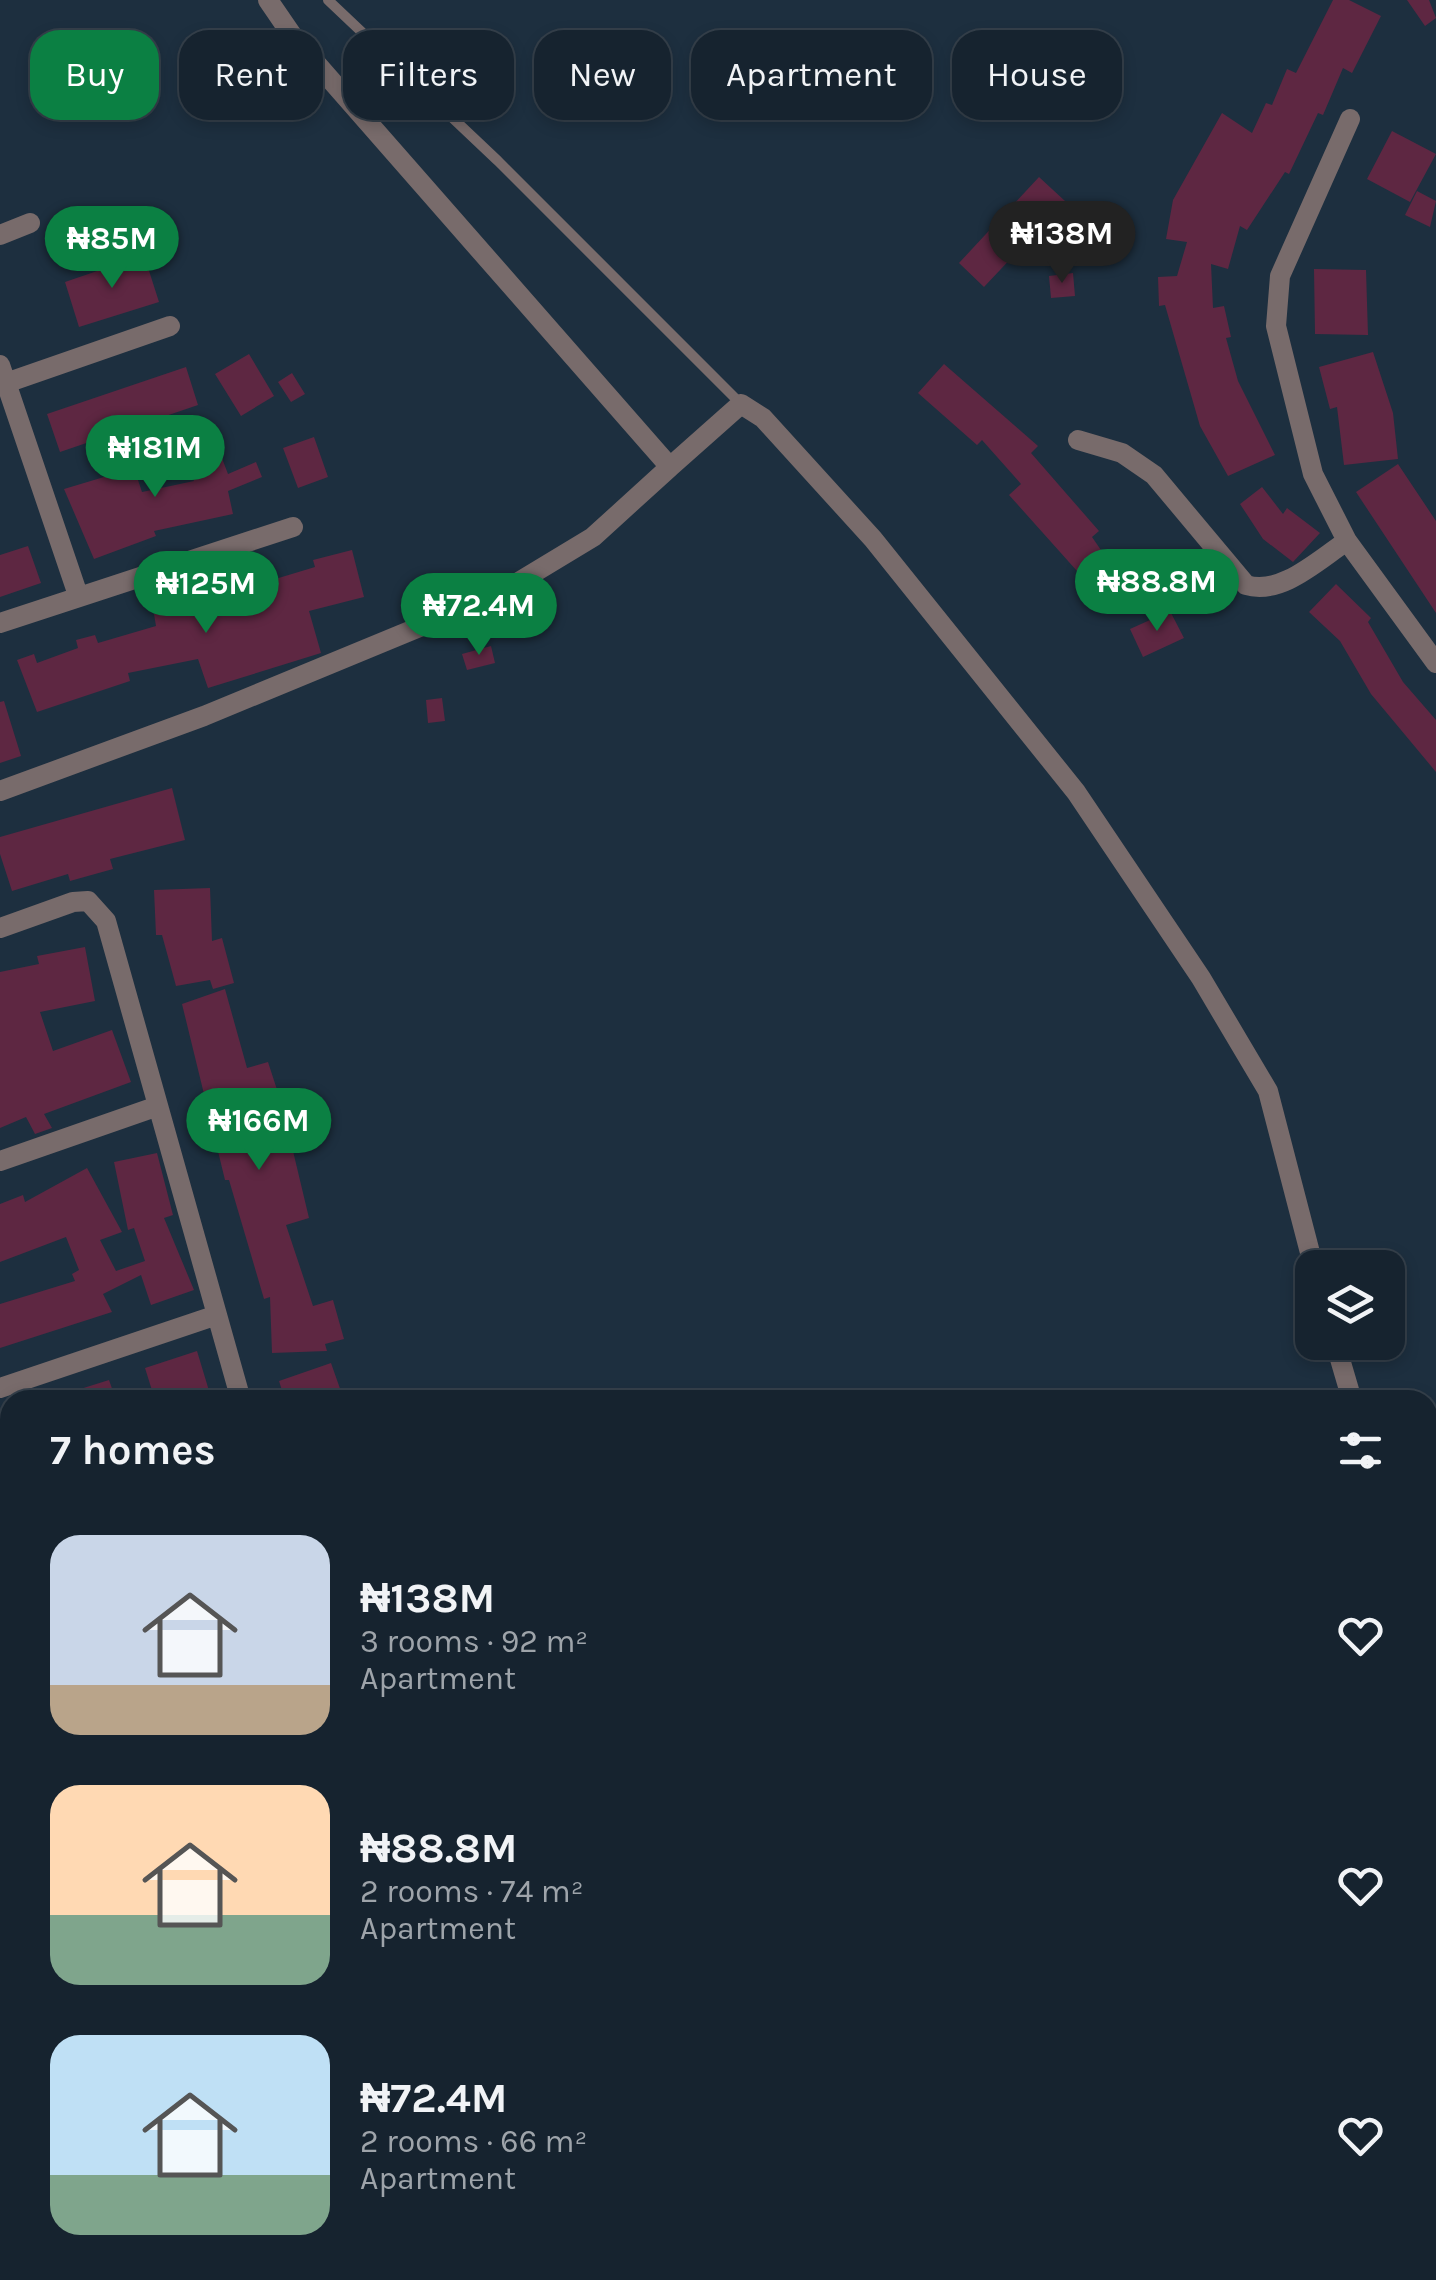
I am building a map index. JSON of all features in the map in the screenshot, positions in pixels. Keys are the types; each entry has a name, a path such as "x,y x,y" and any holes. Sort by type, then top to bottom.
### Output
{"street":[{"path":"268,0 294,38 670,467"},
{"path":"1350,119 1280,276 1276,326 1313,474 1347,542 1436,663"},
{"path":"0,235 30,224"},
{"path":"78,595 3,374 170,326"},
{"path":"0,791 204,716 497,596 592,537 741,404 763,418 874,539 1076,792 1133,872 1243,1044 1268,1091 1309,1250"},
{"path":"1078,440 1122,453 1154,475 1246,585 1262,590 1279,585 1347,542"},
{"path":"0,622 293,527"},
{"path":"0,928 73,902 88,901 98,907 106,921 239,1390"},
{"path":"0,1161 158,1106"},
{"path":"0,1388 217,1315"},
{"path":"1340,1360 1349,1390"}],"lane":[{"path":"328,0 512,174 741,404"}],"building":[{"path":"1333,0 1349,0 1381,16 1352,73 1343,68 1323,115 1318,113 1289,174 1285,172 1247,230 1240,226 1228,269 1211,264 1213,308 1224,306 1231,337 1226,338 1238,381 1275,455 1228,476 1200,426 1165,305 1159,306 1158,277 1177,276 1187,242 1166,239 1173,200 1222,113 1252,133 1266,103 1272,105 1287,69 1296,73"},
{"path":"1407,0 1429,0 1436,18 1425,26"},
{"path":"1392,131 1436,154 1410,202 1367,179"},
{"path":"1039,177 1065,201 984,287 959,263"},
{"path":"1417,191 1436,201 1430,227 1405,215"},
{"path":"144,255 159,302 79,327 65,282"},
{"path":"1314,269 1366,270 1368,335 1315,334"},
{"path":"1073,273 1075,296 1051,298 1049,276"},
{"path":"1373,352 1393,413 1398,459 1344,465 1337,407 1330,409 1319,367"},
{"path":"249,354 274,396 241,416 215,374"},
{"path":"944,364 1038,446 1031,453 1099,531 1092,537 1103,553 1134,580 1107,611 1089,595 1094,590 1009,495 1021,484 982,440 977,445 918,393"},
{"path":"186,367 198,405 60,452 47,414"},
{"path":"292,373 305,394 291,402 278,382"},
{"path":"213,435 228,474 256,462 262,477 228,491 233,514 154,531 156,536 94,559 64,489 134,468 142,492 194,481 180,448"},
{"path":"314,437 328,477 298,488 283,448"},
{"path":"1398,464 1436,521 1436,613 1356,492"},
{"path":"1262,487 1283,514 1287,508 1320,533 1293,562 1263,539 1240,504"},
{"path":"28,546 41,583 0,597 0,555"},
{"path":"352,550 364,597 309,611 321,653 208,688 198,659 128,673 130,681 37,712 17,660 34,654 37,663 78,648 76,640 95,635 98,643 156,626 154,614 254,590 251,580 270,574 272,580 315,567 313,560"},
{"path":"1336,584 1371,618 1368,622 1403,682 1436,720 1436,772 1371,694 1340,641 1309,612"},
{"path":"1170,611 1184,638 1143,657 1130,629"},
{"path":"491,646 495,663 467,670 462,654"},
{"path":"442,698 445,721 428,723 426,700"},
{"path":"4,701 21,756 0,763 0,702"},
{"path":"172,788 185,840 110,859 113,869 70,881 68,874 12,891 0,854 0,837"},
{"path":"210,888 212,941 222,938 234,983 213,989 210,980 176,986 162,935 156,935 154,890"},
{"path":"85,947 95,1001 40,1012 53,1051 112,1030 131,1082 44,1114 52,1128 35,1134 26,1117 0,1128 0,972 39,964 37,956"},
{"path":"225,989 247,1068 268,1062 282,1105 309,1218 286,1225 313,1306 333,1300 344,1339 325,1344 327,1351 272,1353 270,1297 264,1299 229,1180 225,1180 182,1004"},
{"path":"157,1153 173,1215 164,1218 194,1290 151,1305 141,1275 103,1294 112,1312 0,1348 0,1304 75,1281 72,1274 79,1270 66,1237 0,1262 0,1204 23,1195 25,1202 87,1168 122,1232 100,1240 116,1271 145,1261 134,1228 128,1230 114,1162"},
{"path":"197,1351 209,1390 152,1390 145,1368"},
{"path":"331,1363 340,1390 282,1390 279,1381"},
{"path":"109,1380 112,1390 77,1390"}]}
